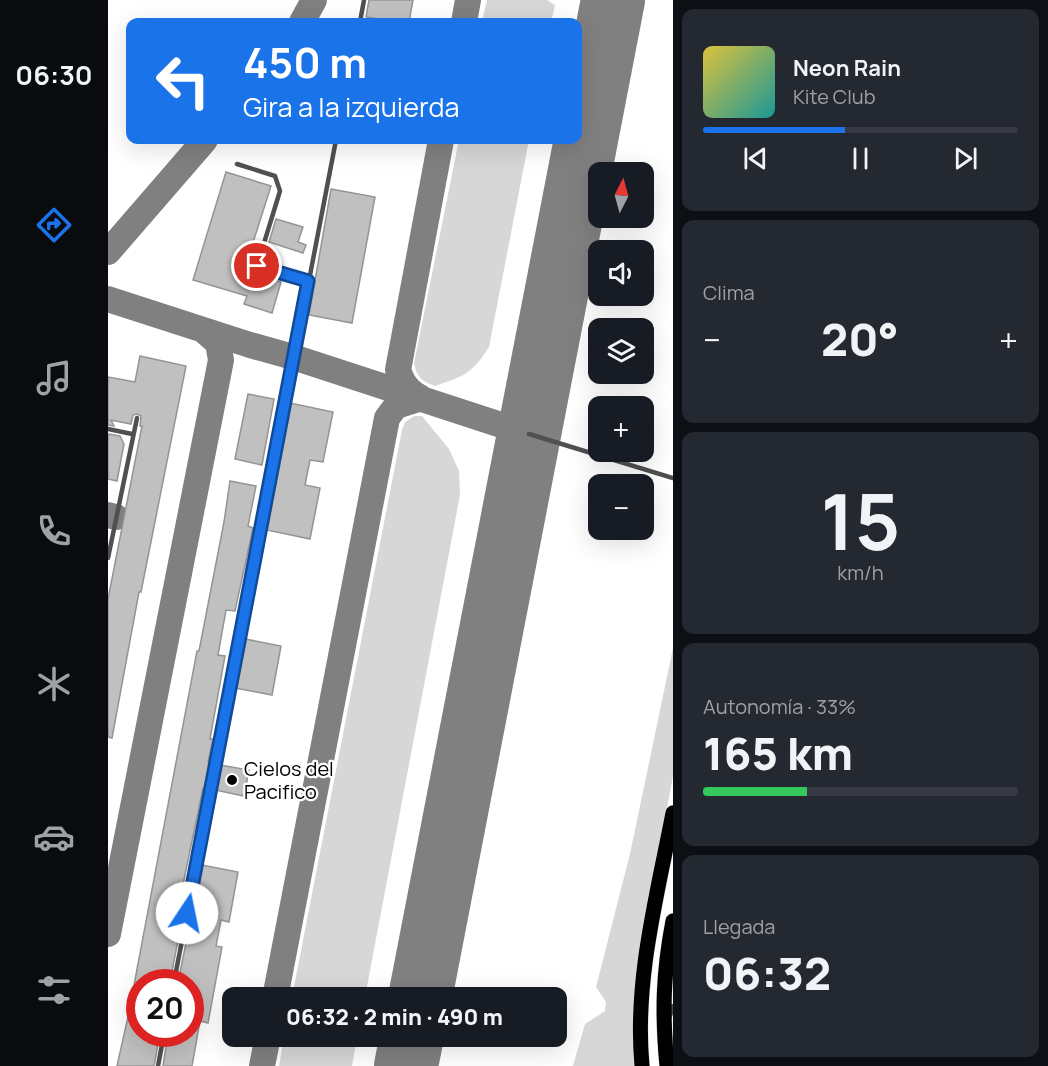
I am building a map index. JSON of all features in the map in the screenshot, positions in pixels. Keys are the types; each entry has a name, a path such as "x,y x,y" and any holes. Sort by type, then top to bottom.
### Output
{"main road":[{"path":"642,1066 639,1024 641,993 673,813"},
{"path":"667,1066 663,988 673,921"}],"lane":[{"path":"361,18 364,0"},
{"path":"176,969 335,144"},
{"path":"237,164 275,176 280,191 257,266 308,281"},
{"path":"108,558 137,418"},
{"path":"108,429 132,434"},
{"path":"529,434 673,478"},
{"path":"665,1042 673,1006"},
{"path":"158,1066 162,1047"}],"shaded area":[{"path":"487,0 547,0 555,5 552,18 483,18"},
{"path":"458,144 528,144 489,347 472,369 435,386 421,378 414,363"},
{"path":"414,416 422,416 449,449 459,471 460,495 367,987 294,987 402,430 405,422"},
{"path":"673,648 673,776 637,970 633,1016 634,1066 573,1066 585,1024 605,1011 606,1002 596,987 630,854"},
{"path":"282,1047 355,1047 352,1066 279,1066"}],"building":[{"path":"369,0 413,0 410,18 366,17"},
{"path":"226,172 271,186 244,271 281,282 272,313 244,304 247,296 193,280"},
{"path":"331,189 375,197 352,323 309,315"},
{"path":"276,219 303,227 298,242 306,245 303,253 269,242"},
{"path":"140,356 186,366 141,592 139,592 112,738 108,737 108,599 142,426 140,426 141,416 137,414 133,415 131,424 111,420 114,426 108,425 108,377 135,382"},
{"path":"248,394 274,399 262,465 235,459"},
{"path":"290,403 333,412 323,462 310,460 305,485 320,488 310,539 267,530"},
{"path":"108,434 120,436 124,444 117,481 108,479"},
{"path":"230,481 256,486 248,526 253,528 235,611 226,610 218,655 225,656 210,739 213,739 208,762 212,763 207,789 203,788 177,913 183,914 172,969 137,969 197,651 199,651"},
{"path":"245,639 281,646 272,695 235,688"},
{"name":"Cielos del Pacifico","path":"220,765 249,770 244,796 215,790"},
{"path":"202,865 238,872 229,922 221,920 216,946 222,947 208,1023 204,1022 204,969 181,969"},
{"path":"126,1026 126,1047 158,1047 154,1066 117,1066"},
{"path":"166,1047 195,1047 192,1066 163,1066"}],"taxiway":[{"path":"304,18 314,0"},
{"path":"465,18 468,0"},
{"path":"602,0 612,5"},
{"path":"108,252 202,144"},
{"path":"421,398 406,387 398,370 440,144"},
{"path":"108,299 529,434"},
{"path":"108,934 221,360 218,343 203,330"},
{"path":"277,987 387,418 396,406 421,398"},
{"path":"108,515 116,517"},
{"path":"262,1066 266,1047"}],"runway":[{"path":"422,987 613,0"},
{"path":"406,1066 410,1047"}],"place":[{"name":"Cielos del Pacifico","path":"232,780"}],"route":[{"path":"187,913 308,281 257,266"}]}
